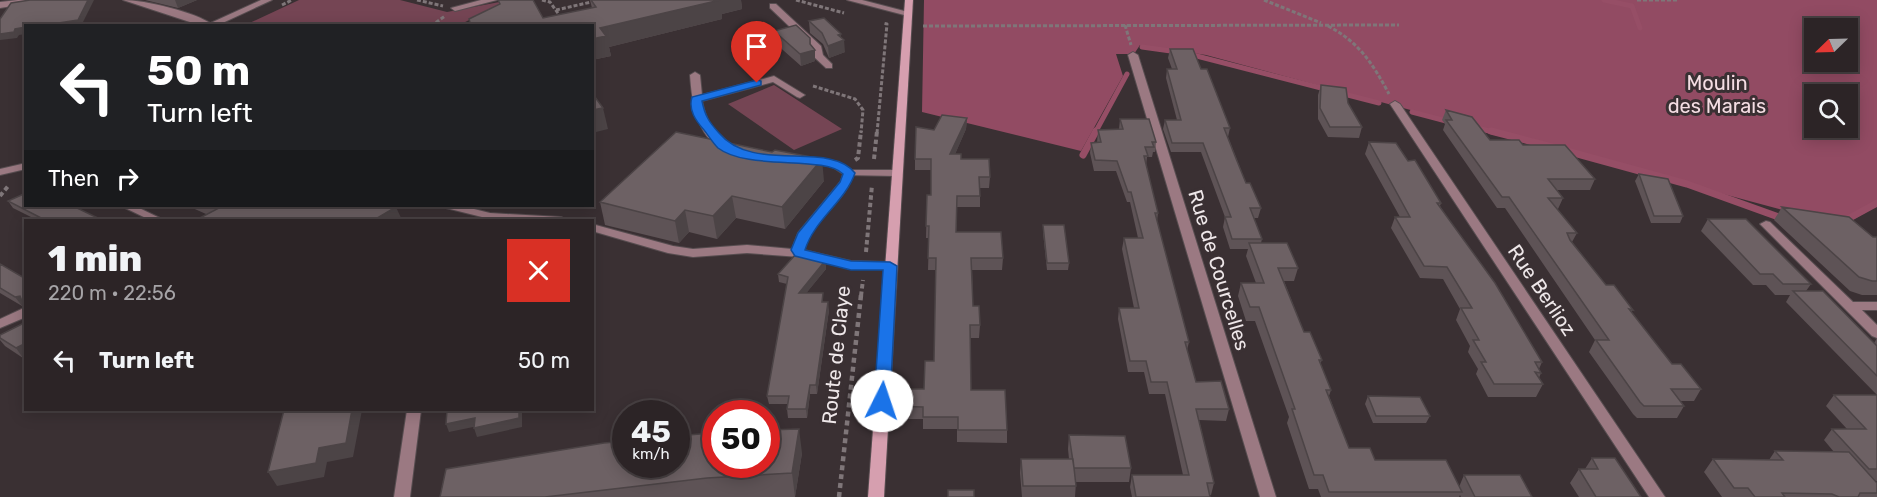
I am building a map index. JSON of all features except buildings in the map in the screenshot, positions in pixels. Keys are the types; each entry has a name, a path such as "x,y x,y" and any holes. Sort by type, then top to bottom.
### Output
{"main road":[{"path":"876,497 909,6"}],"street":[{"path":"0,5 37,0"},
{"path":"127,0 170,11 205,24"},
{"path":"210,24 268,0"},
{"path":"455,8 493,0"},
{"path":"783,0 770,8 810,39 818,48 818,56 829,66"},
{"path":"851,0 909,6"},
{"name":"Rue de Courcelles","path":"1133,55 1268,497"},
{"path":"695,75 699,118 723,145 745,154"},
{"path":"696,100 774,79 800,95"},
{"path":"740,87 750,95"},
{"name":"Rue Berlioz","path":"1395,105 1657,497"},
{"path":"799,160 833,163 846,170 896,173"},
{"path":"0,172 24,166"},
{"path":"800,253 798,250 802,236 846,182 846,170"},
{"path":"129,207 156,219"},
{"path":"454,207 490,216 543,219"},
{"path":"1766,224 1877,333"},
{"path":"594,228 682,251 747,249 800,253 865,267 890,266"},
{"path":"1849,306 1877,306"},
{"path":"0,324 24,312"},
{"path":"402,497 414,411"}],"path":[{"path":"417,0 455,8"},
{"path":"542,0 550,3 566,24"},
{"path":"556,10 600,0"},
{"path":"796,0 853,15"},
{"path":"1264,0 1346,34 1363,48 1395,105"},
{"path":"1637,0 1677,0"},
{"name":"Route de Claye","path":"839,497 865,267 887,24 875,21"},
{"path":"924,26 1399,25"},
{"path":"806,84 855,99 863,110 858,158 846,170"}],"shaded area":[{"path":"299,0 400,0 447,12 510,0 461,24 247,24"},
{"path":"774,85 842,129 794,150 728,104"}],"green space":[{"name":"Moulin des Marais","path":"924,0 1877,0 1877,206 1842,226 1206,55 1140,45 1134,54 1116,54 1123,76 1081,151 922,112"}],"waterway":[{"path":"1604,0 1632,6 1640,28"},
{"path":"1142,47 1178,52"},
{"path":"1189,54 1329,90"},
{"path":"1095,133 1127,74"},
{"path":"1340,93 1379,103"},
{"path":"1412,112 1450,122"},
{"path":"1473,127 1497,133"},
{"path":"1083,155 1096,131"},
{"path":"1491,131 1552,147"},
{"path":"1563,150 1687,184 1784,219"},
{"path":"1844,221 1877,203"}],"route":[{"path":"757,83 696,100 699,118 723,145 735,152 755,157 833,163 844,167 849,173 846,182 802,236 798,250 800,253 851,265 890,266 882,401"}]}
